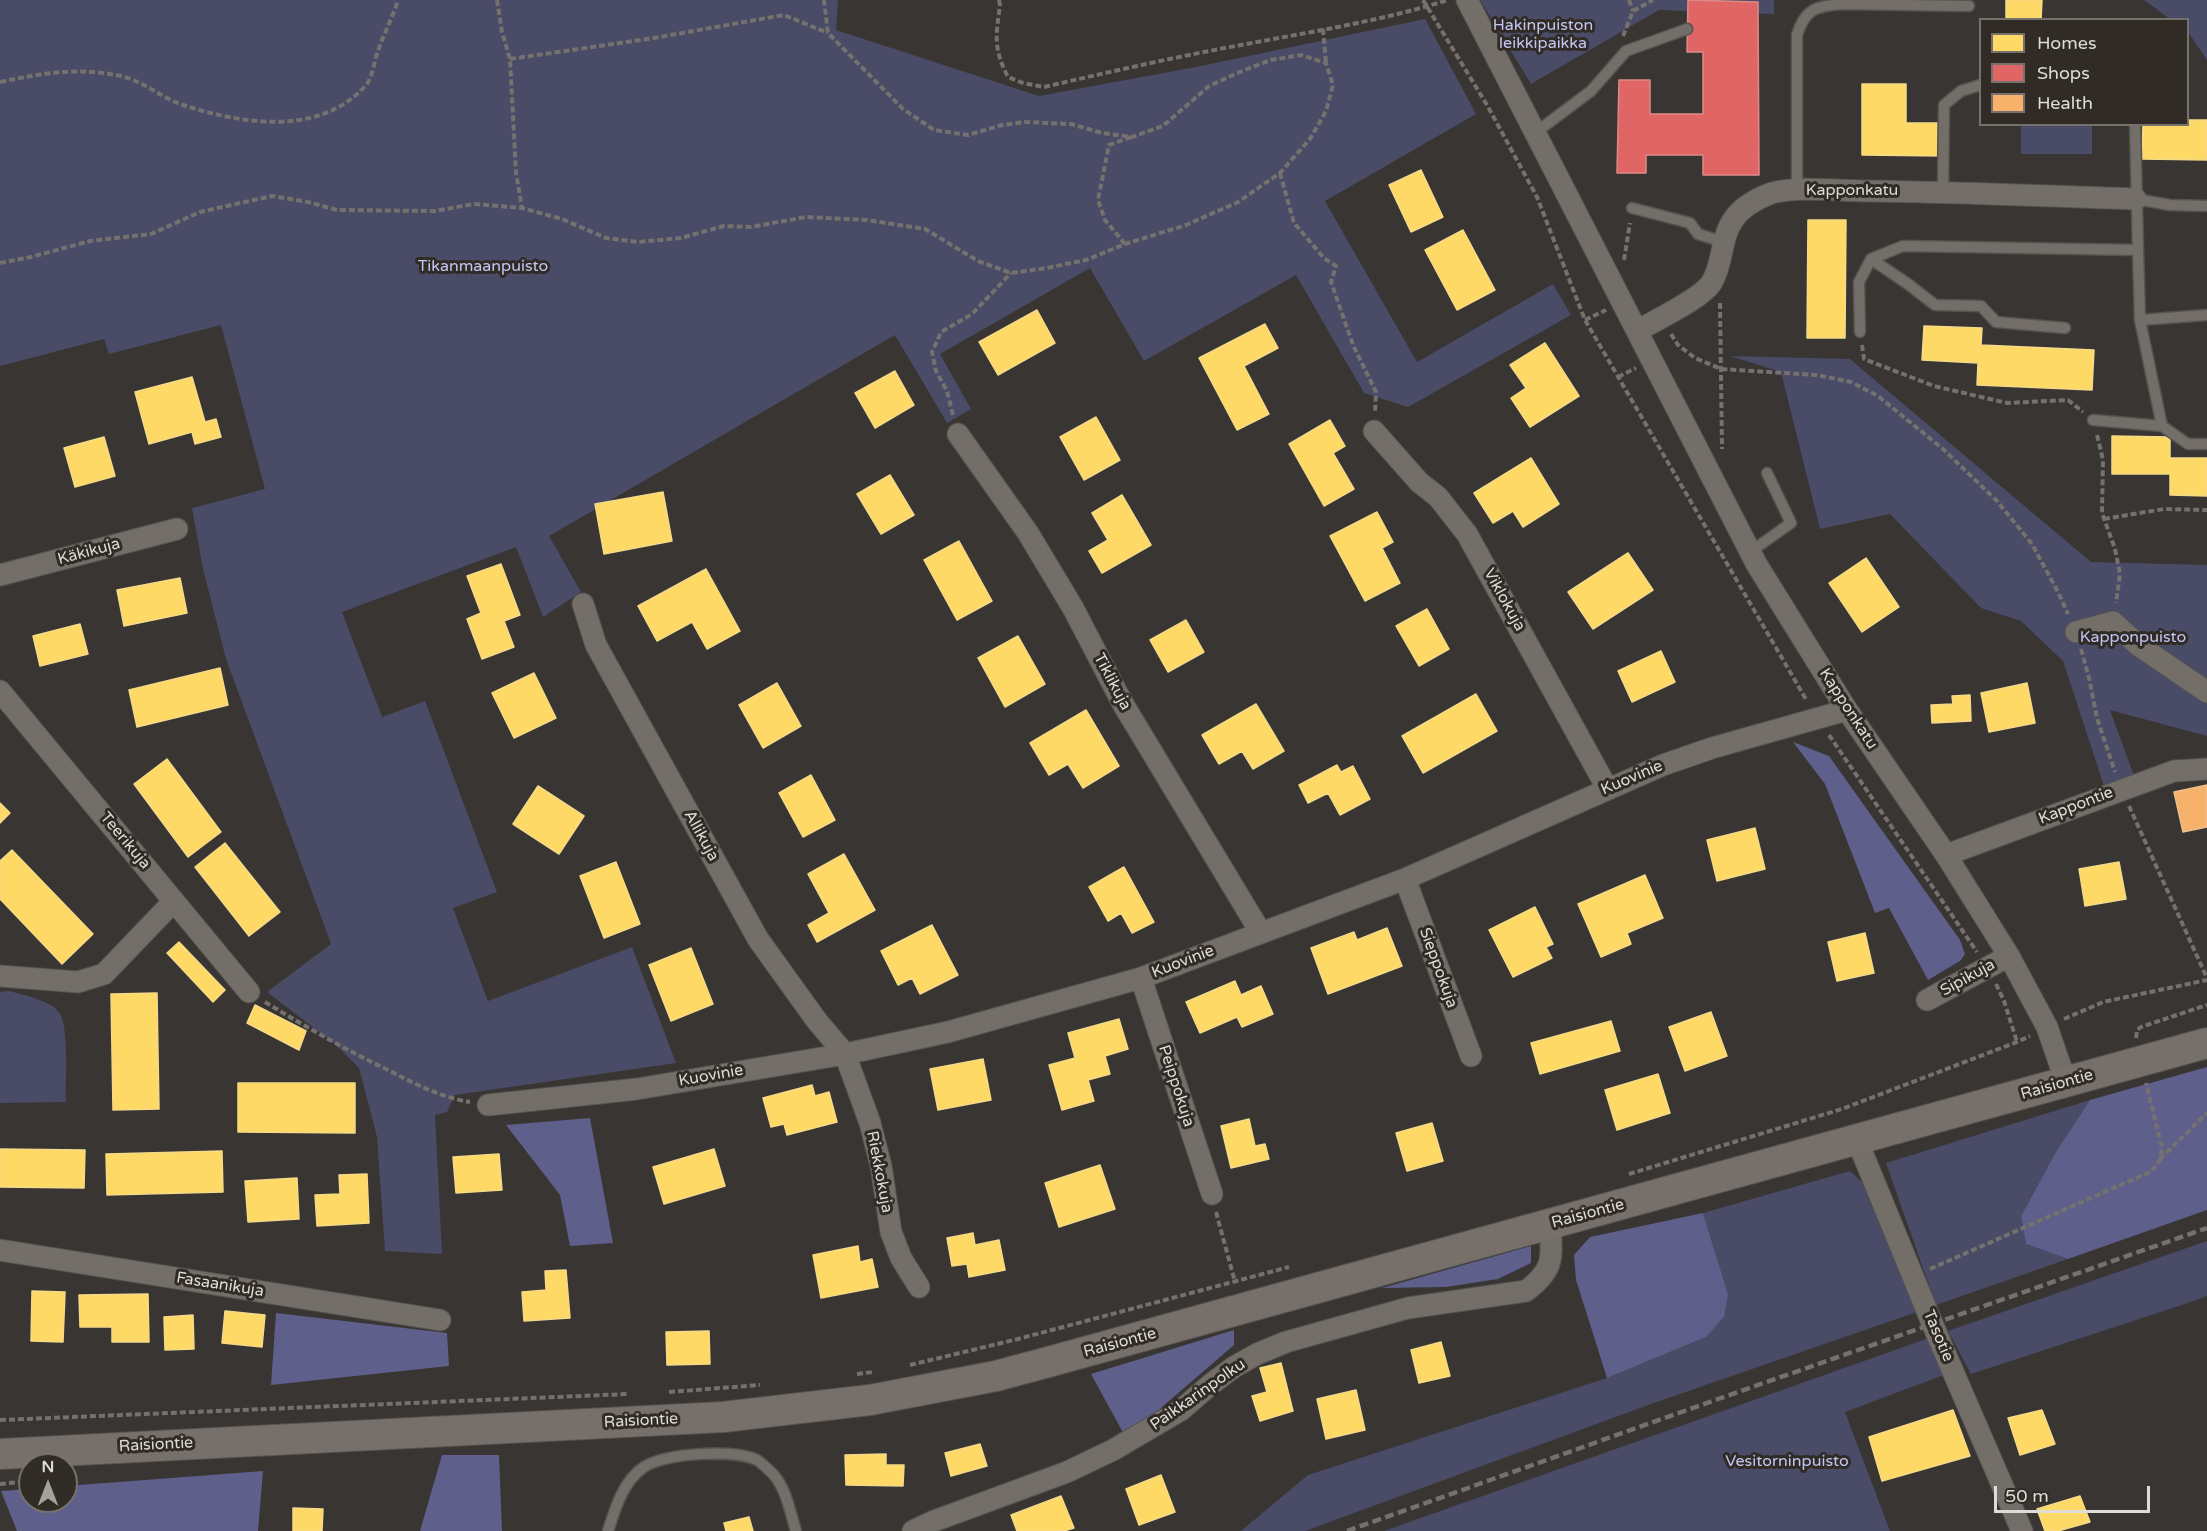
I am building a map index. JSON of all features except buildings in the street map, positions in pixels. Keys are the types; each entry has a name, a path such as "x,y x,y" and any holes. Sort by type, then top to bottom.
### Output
{"main road":[{"name":"Raisiontie","path":"0,1454 711,1417 870,1400 996,1376 2207,1043"}],"street":[{"name":"Kapponkatu","path":"1467,0 1750,552 1847,710 1947,855 2009,956 2047,1027 2066,1082"},
{"name":"Kapponkatu","path":"1637,331 1711,284 1716,274 1723,242 1732,222 1743,209 1772,193 1797,190 1943,192 2136,199"},
{"name":"Viklokuja","path":"1374,431 1419,482 1438,498 1467,534 1607,788"},
{"name":"Tiklikuja","path":"958,434 1028,534 1073,608 1123,704 1261,933"},
{"name":"Käkikuja","path":"0,575 177,529"},
{"name":"Allikuja","path":"583,604 596,645 758,939 817,1021 845,1054"},
{"path":"2076,632 2113,622 2138,645 2207,692"},
{"name":"Teerikuja","path":"0,691 249,992"},
{"name":"Kuovinie","path":"488,1105 637,1089 845,1054 948,1032 1141,978 1405,879 1663,765 1712,748 1847,710"},
{"name":"Kappontie","path":"1947,855 2174,771 2207,769"},
{"name":"Sieppokuja","path":"1405,879 1471,1056"},
{"path":"0,976 78,982 104,974 174,901"},
{"name":"Sipikuja","path":"1927,1000 2009,956"},
{"name":"Peippokuja","path":"1141,978 1212,1194"},
{"name":"Riekkokuja","path":"845,1054 870,1124 881,1166 891,1232 901,1258 919,1287"},
{"name":"Tasotie","path":"1857,1140 2022,1531"},
{"name":"Paikkarinpolku","path":"913,1531 934,1521 1067,1472 1113,1450 1181,1410 1234,1367 1286,1342 1408,1308 1526,1291 1539,1281 1549,1267 1550,1224"},
{"name":"Fasaanikuja","path":"0,1250 441,1320"}],"lane":[{"path":"1797,190 1797,35 1802,21 1810,11 1824,5 1842,4 1969,6"},
{"path":"1535,134 1590,91 1626,51 1688,29"},
{"path":"1943,192 1944,105 1961,91 1979,85"},
{"path":"2135,126 2140,320 2162,426"},
{"path":"2136,199 2170,206 2207,206"},
{"path":"1632,208 1690,223 1698,234 1723,242"},
{"path":"1860,332 1859,282 1871,259 1903,246 2138,250"},
{"path":"1871,259 1935,305 1981,306 1996,322 2066,328"},
{"path":"2140,320 2207,315"},
{"path":"2093,420 2162,426 2188,444 2207,444"},
{"path":"1750,552 1791,523 1767,473"},
{"path":"609,1531 616,1506 629,1482 643,1468 662,1458 693,1454 735,1456 757,1460 773,1474 784,1491 796,1531"}],"path":[{"path":"0,82 37,74 86,70 125,77 181,104 233,119 275,123 309,118 342,106 368,83 378,49 398,0"},
{"path":"497,0 502,32 510,59 516,173 522,208"},
{"path":"824,0 828,33"},
{"path":"999,0 995,42 1001,64 1008,77 1044,87 1427,7 1448,0"},
{"path":"1629,0 1633,11"},
{"path":"1626,51 1623,34 1633,11 1653,0"},
{"path":"510,59 654,38 784,15 828,33 903,109 934,130 968,135 1002,125 1025,122 1071,124 1102,133 1132,137"},
{"path":"0,263 90,241 151,234 200,212 272,196 337,210 435,211 474,204 522,208 562,219 606,238 638,242 681,238 724,226 751,227 806,217 867,220 925,229 978,261 1011,273 1086,260 1125,244 1186,225 1238,202 1280,173 1310,139 1326,111 1333,85 1326,63 1323,29"},
{"path":"1125,244 1105,220 1098,200 1109,145 1162,126 1209,86 1242,70 1271,60 1301,55 1326,63"},
{"path":"1280,173 1294,223 1324,258 1336,266 1331,282 1353,345 1376,392 1374,431"},
{"path":"1624,264 1632,208"},
{"path":"958,434 947,391 936,370 932,352 941,332 972,314 1011,273"},
{"path":"1720,296 1722,451"},
{"path":"1618,1177 1842,1109 2017,1042 2103,1002 2207,979 2121,789 2097,718 2076,632 2032,544 1997,501 1943,449 1878,396 1851,382 1817,375 1721,369 1695,358 1678,345 1661,317"},
{"path":"1860,332 1863,359 1934,386 2007,403 2068,400 2093,420 2103,460 2102,513 2115,549 2120,574 2113,622"},
{"path":"2104,519 2164,509 2207,510"},
{"path":"1712,541 1738,528"},
{"path":"249,992 336,1045 423,1088 449,1099 488,1105"},
{"path":"2137,1044 2137,1030 2141,1027 2207,1005"},
{"path":"2144,1073 2162,1148 2160,1160"},
{"path":"1913,1277 2152,1171 2207,1113"},
{"path":"1212,1194 1235,1282"},
{"path":"903,1366 1018,1339 1292,1267"},
{"path":"850,1375 882,1370"},
{"path":"662,1393 762,1385"},
{"path":"0,1420 638,1394"},
{"path":"0,1484 18,1482"}],"green space":[{"name":"Tikanmaanpuisto","path":"0,0 838,0 836,30 1039,96 1196,67 1425,19 1476,114 1325,201 1417,362 1553,284 1571,315 1408,407 1364,393 1296,275 1144,361 1090,268 940,354 971,409 947,423 895,335 549,536 581,592 543,617 516,547 342,612 382,717 425,701 497,892 453,908 488,1001 632,947 676,1063 455,1095 447,1112 435,1115 442,1254 385,1251 377,1137 359,1068 336,1045 267,992 331,944 226,659 203,569 192,508 265,489 221,325 109,354 104,339 0,366"},
{"name":"Hakinpuiston leikkipaikka","path":"1480,0 1774,0 1774,14 1659,10 1531,84"},
{"path":"2144,0 2207,0 2207,60 2189,33 2189,18 2169,18"},
{"path":"2021,126 2092,126 2092,154 2021,154"},
{"name":"Kapponpuisto","path":"1730,356 1850,359 2091,562 2207,565 2207,736 2110,710 2137,784 2107,795 2063,661 2021,621 1981,608 1890,514 1820,529 1781,372"},
{"path":"10,991 45,1002 60,1014 66,1043 66,1102 0,1103 0,992"},
{"path":"2090,1100 2057,1150 2021,1216 2026,1244 2068,1259 1936,1305 1886,1163"},
{"path":"1850,1171 1862,1182 1917,1312 1651,1404 1305,1531 1241,1531 1308,1475 1607,1378 1706,1337 1728,1294 1703,1213"},
{"path":"2207,1241 2207,1296 2185,1304 1971,1374 1948,1331"},
{"name":"Vesitorninpuisto","path":"1929,1338 1949,1373 1845,1412 1890,1531 1384,1531"}],"shaded area":[{"path":"1793,742 1829,756 1960,940 1965,954 1960,961 1928,980 1889,908 1875,913 1825,784"},
{"path":"2207,1067 2207,1210 2068,1259 2026,1244 2021,1216 2057,1150 2090,1100"},
{"path":"590,1118 613,1243 570,1246 560,1195 506,1125"},
{"path":"1703,1213 1728,1294 1724,1317 1706,1337 1607,1378 1576,1280 1574,1255 1590,1237"},
{"path":"1531,1246 1531,1263 1498,1279 1446,1287 1382,1288"},
{"path":"276,1313 447,1333 449,1366 271,1385"},
{"path":"1234,1330 1234,1345 1126,1438 1091,1374"},
{"path":"442,1455 499,1455 502,1531 420,1531"},
{"path":"263,1471 258,1531 17,1531 1,1491 18,1490 18,1513 78,1513 78,1485"}],"railway":[{"path":"1347,1531 2207,1228"}]}
